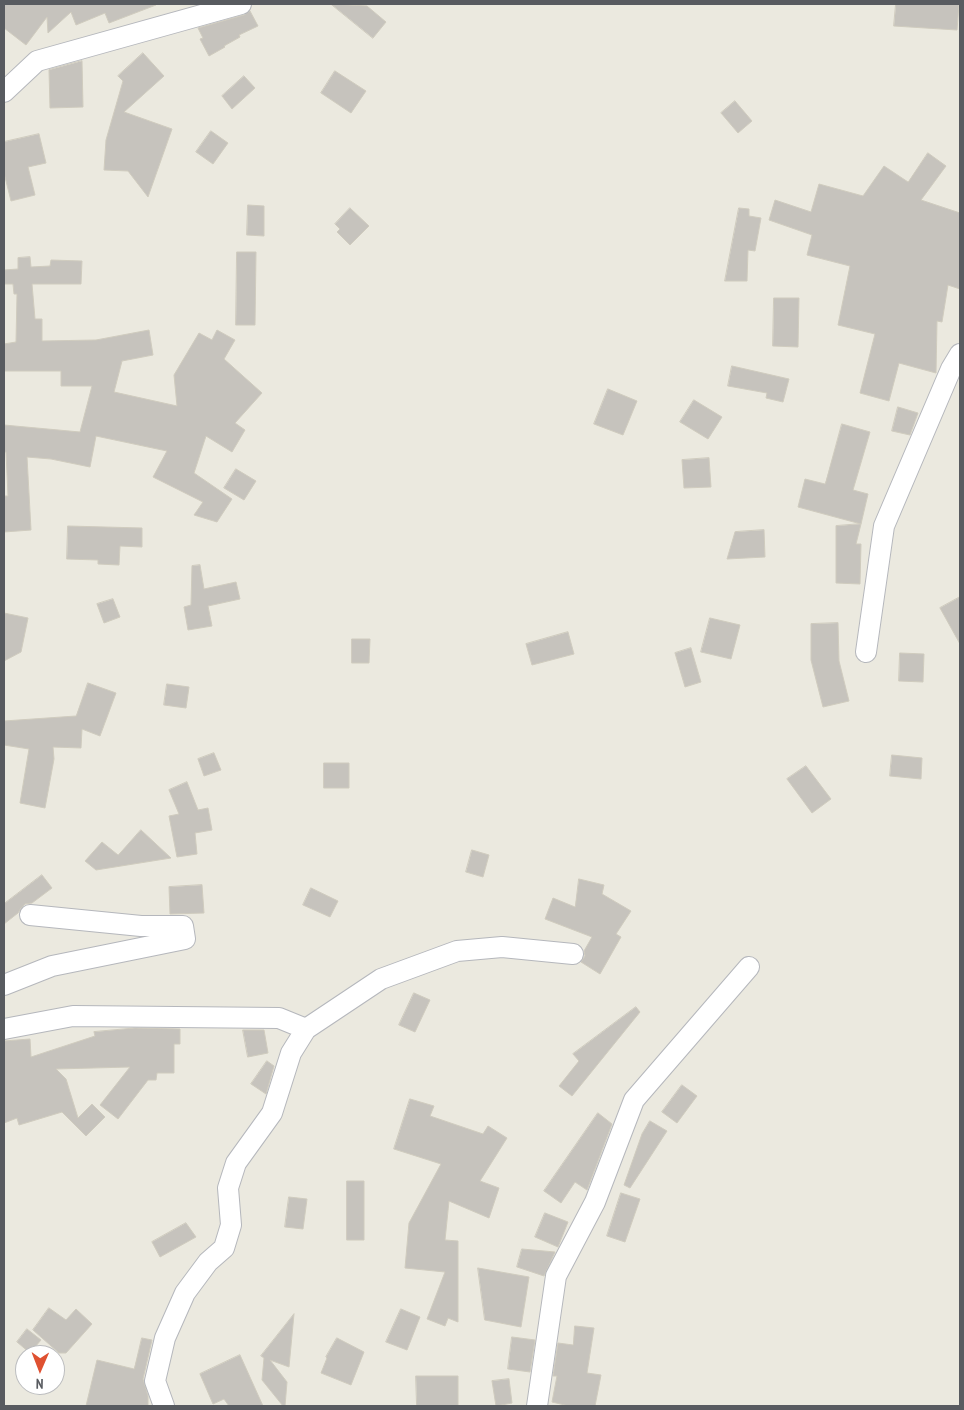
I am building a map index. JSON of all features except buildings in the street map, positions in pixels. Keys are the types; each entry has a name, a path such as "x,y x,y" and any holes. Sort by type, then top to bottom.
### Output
{"street":[{"path":"4,92 37,61 241,4"},
{"path":"866,652 884,526 951,369 960,354"},
{"path":"4,985 52,966 185,939 182,926 141,926 30,915"},
{"path":"164,1406 155,1381 165,1338 185,1292 208,1262 224,1248 231,1225 228,1188 236,1163 272,1113 290,1053 306,1029 381,979 457,951 502,947 573,954"},
{"path":"537,1406 556,1276 595,1202 634,1100 749,967"},
{"path":"4,1028 82,1016 279,1018 306,1029"}]}
